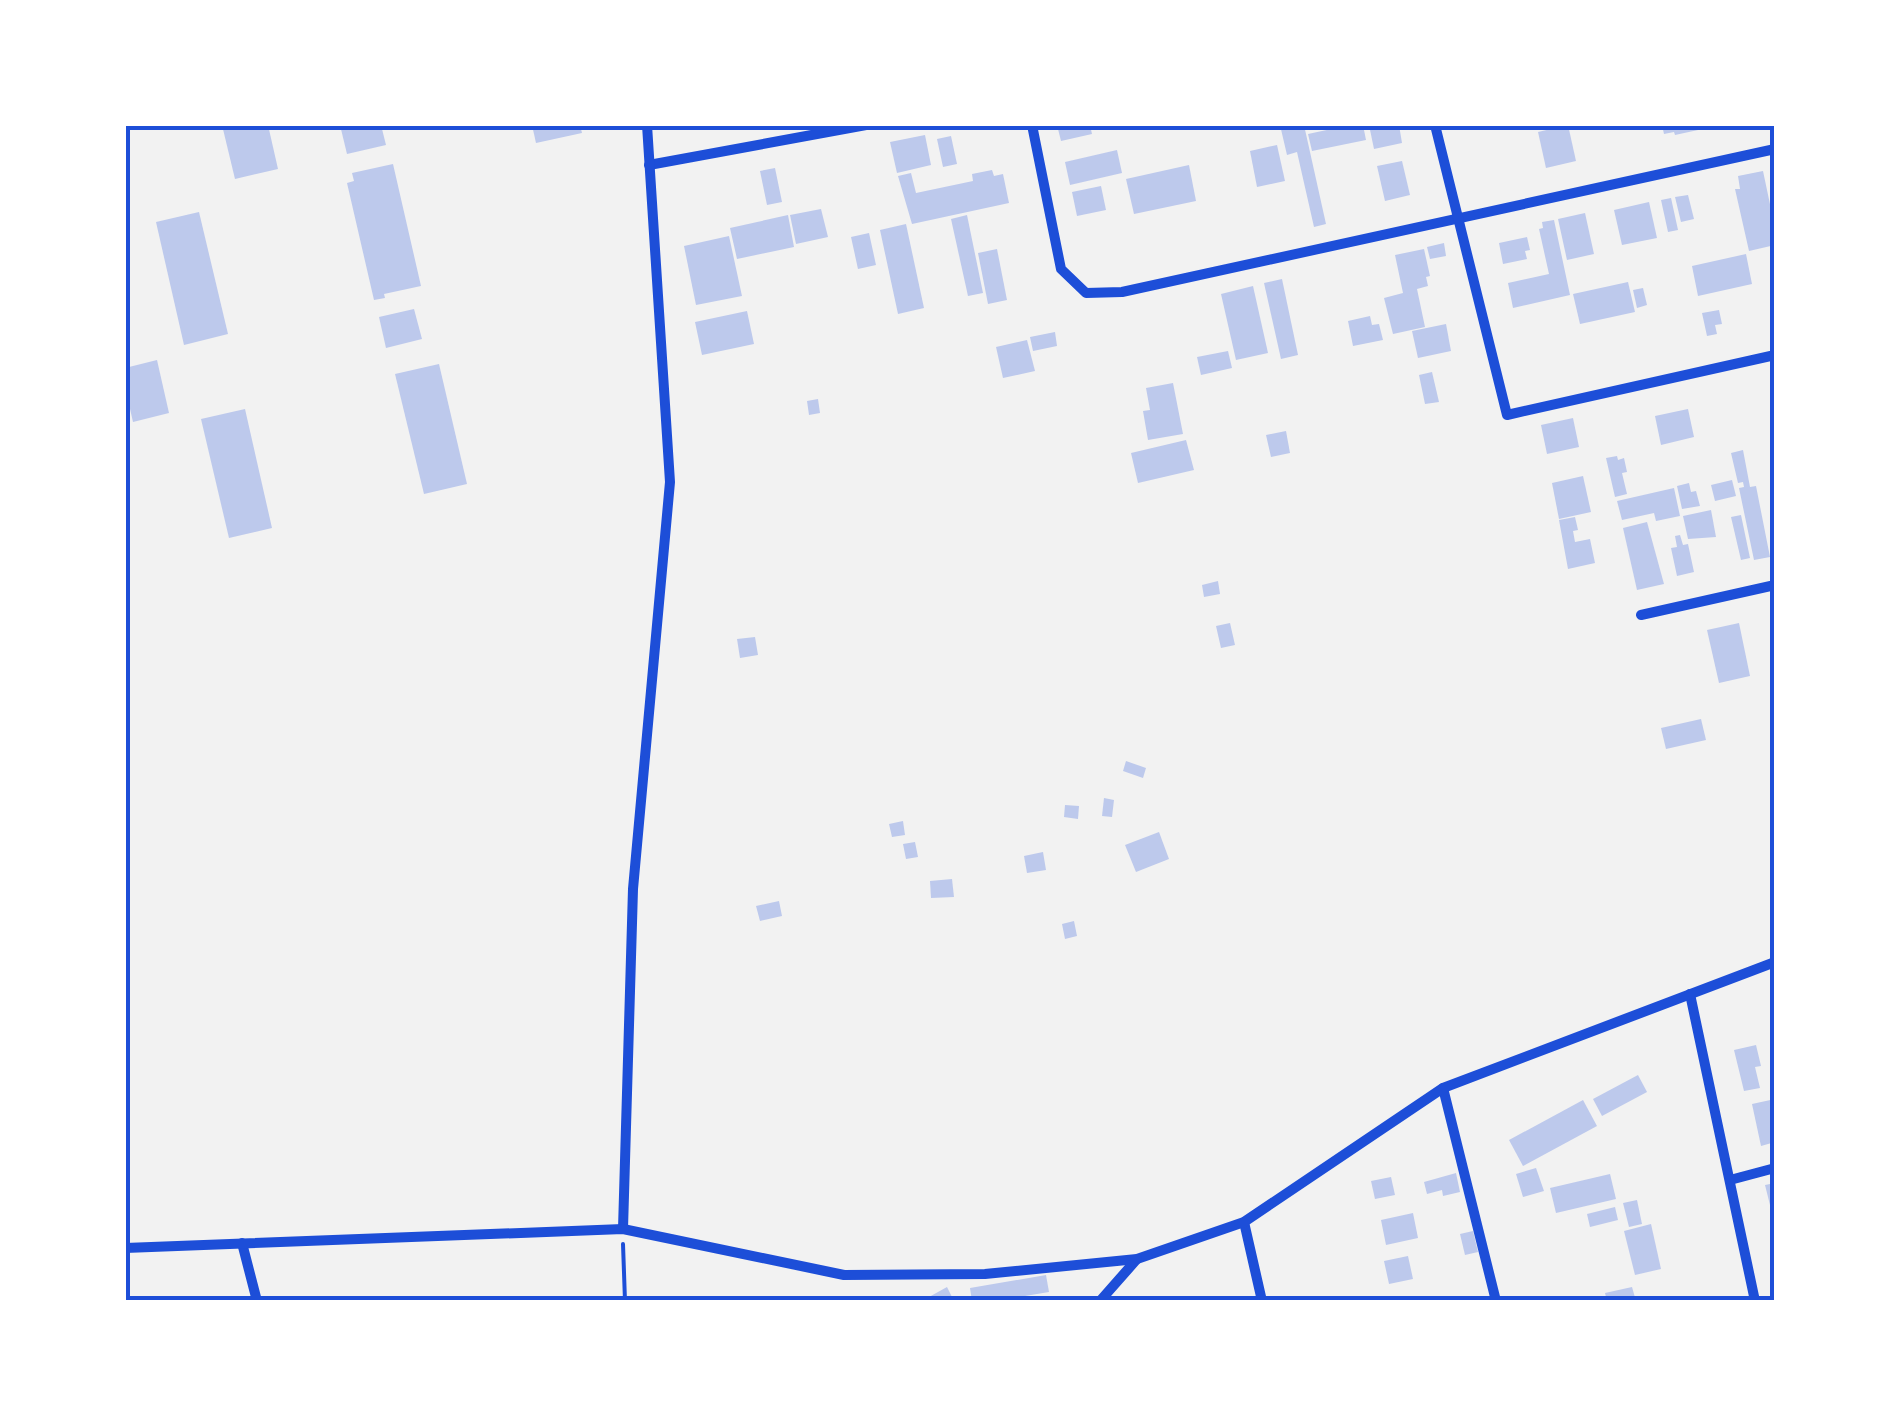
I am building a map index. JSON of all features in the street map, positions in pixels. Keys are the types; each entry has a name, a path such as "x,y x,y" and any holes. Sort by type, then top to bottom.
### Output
{"street":[{"path":"623,1229 633,890 670,482 648,125"},
{"path":"650,166 866,125"},
{"path":"1032,125 1061,270 1086,293 1122,292 1775,149"},
{"path":"1435,125 1507,415 1775,355"},
{"path":"1641,615 1775,586"},
{"path":"125,1248 623,1229 844,1276 985,1274 1137,1259 1244,1222 1444,1088 1775,962"},
{"path":"1690,994 1755,1301"},
{"path":"1444,1088 1496,1301"},
{"path":"1730,1180 1775,1168"},
{"path":"1244,1222 1262,1301"},
{"path":"242,1243 256,1301"},
{"path":"1100,1301 1137,1259"}],"path":[{"path":"623,1229 625,1301"}],"building":[{"path":"222,125 268,125 278,169 235,179"},
{"path":"340,125 381,125 386,145 347,154"},
{"path":"532,125 580,125 582,133 536,143"},
{"path":"1057,125 1090,125 1092,134 1061,141"},
{"path":"1280,125 1304,125 1326,224 1314,227 1297,152 1287,155"},
{"path":"1363,125 1366,140 1312,151 1308,134"},
{"path":"1369,125 1399,125 1402,143 1374,149"},
{"path":"1568,125 1576,161 1546,168 1538,132"},
{"path":"1662,125 1712,127 1675,135 1664,134"},
{"path":"925,135 931,165 897,173 890,142"},
{"path":"951,136 957,164 943,167 937,139"},
{"path":"1277,145 1285,181 1257,187 1250,151"},
{"path":"1117,150 1122,173 1070,185 1065,162"},
{"path":"1402,161 1410,195 1385,201 1377,166"},
{"path":"393,164 421,286 374,300 347,183 354,181 352,173"},
{"path":"1189,165 1196,201 1134,214 1126,179"},
{"path":"775,168 782,202 767,205 760,171"},
{"path":"992,170 994,176 1003,174 1009,203 912,224 898,176 911,173 916,193 973,181 972,174"},
{"path":"1763,171 1775,245 1749,251 1735,189 1740,189 1738,176"},
{"path":"1101,186 1106,210 1077,216 1072,192"},
{"path":"1688,195 1694,219 1681,222 1675,197"},
{"path":"1671,198 1678,230 1668,232 1661,200"},
{"path":"1649,202 1657,238 1622,245 1614,210"},
{"path":"821,209 828,237 796,244 790,215"},
{"path":"199,212 228,334 184,345 156,222"},
{"path":"1585,213 1594,254 1567,260 1558,219"},
{"path":"788,215 794,247 737,259 730,228"},
{"path":"967,215 983,293 968,296 951,219"},
{"path":"1554,220 1570,295 1513,308 1508,283 1549,274 1539,229 1543,228 1542,222"},
{"path":"906,224 924,308 898,314 880,230"},
{"path":"869,233 876,265 858,269 851,237"},
{"path":"729,236 742,296 696,305 684,246"},
{"path":"1527,237 1527,259 1503,264 1499,243"},
{"path":"1444,243 1446,256 1430,259 1427,247"},
{"path":"997,249 1007,300 988,304 978,253"},
{"path":"1424,249 1430,276 1426,277 1428,286 1417,289 1425,327 1393,334 1384,298 1403,293 1395,255"},
{"path":"1746,254 1752,284 1698,296 1692,266"},
{"path":"1282,279 1298,355 1281,359 1264,283"},
{"path":"1628,282 1635,312 1580,324 1573,294"},
{"path":"1253,286 1268,353 1236,360 1221,294"},
{"path":"1643,288 1647,305 1637,308 1633,290"},
{"path":"414,309 422,339 386,348 379,317"},
{"path":"1719,310 1722,324 1715,325 1717,334 1707,336 1702,313"},
{"path":"747,311 754,344 702,355 695,322"},
{"path":"1370,316 1372,325 1379,324 1383,340 1353,346 1348,321"},
{"path":"1446,324 1451,351 1418,358 1412,331"},
{"path":"1055,332 1057,346 1033,351 1030,337"},
{"path":"1027,340 1035,371 1003,378 996,347"},
{"path":"1228,351 1232,368 1201,375 1197,357"},
{"path":"157,360 169,413 133,422 125,368"},
{"path":"439,364 467,484 424,494 395,374"},
{"path":"1432,372 1439,402 1425,404 1419,375"},
{"path":"1173,383 1183,434 1148,440 1143,411 1150,410 1146,388"},
{"path":"818,399 820,413 809,415 807,401"},
{"path":"245,409 272,528 229,538 201,419"},
{"path":"1688,409 1694,437 1661,445 1655,416"},
{"path":"1573,418 1579,447 1547,454 1541,425"},
{"path":"1286,431 1290,453 1271,457 1266,435"},
{"path":"1186,440 1194,470 1138,483 1131,453"},
{"path":"1743,450 1750,487 1756,486 1770,557 1754,560 1739,488 1744,487 1743,482 1738,483 1731,453"},
{"path":"1617,456 1618,460 1624,458 1627,472 1622,473 1627,494 1615,497 1606,458"},
{"path":"1583,476 1591,512 1559,519 1552,483"},
{"path":"1732,480 1736,496 1715,501 1711,485"},
{"path":"1689,483 1700,506 1682,509 1677,486"},
{"path":"1674,488 1680,516 1656,521 1654,513 1622,520 1617,501"},
{"path":"1711,510 1716,537 1688,539 1683,516"},
{"path":"1741,515 1750,558 1741,560 1731,517"},
{"path":"1575,517 1575,542 1590,539 1595,563 1568,569 1559,520"},
{"path":"1647,522 1664,584 1637,590 1623,528"},
{"path":"1680,535 1683,545 1688,544 1694,572 1677,576 1671,548 1677,547 1675,536"},
{"path":"1218,581 1220,594 1204,597 1202,585"},
{"path":"1230,623 1235,645 1221,648 1216,626"},
{"path":"1739,623 1750,676 1719,683 1707,630"},
{"path":"755,637 758,655 740,658 737,639"},
{"path":"1701,719 1706,740 1666,749 1661,728"},
{"path":"1126,761 1146,768 1143,778 1123,771"},
{"path":"1104,798 1114,800 1112,817 1102,816"},
{"path":"1065,805 1079,806 1078,819 1064,817"},
{"path":"903,821 905,835 892,837 889,824"},
{"path":"1159,832 1169,859 1136,872 1125,845"},
{"path":"915,842 918,857 906,859 903,844"},
{"path":"1043,852 1046,870 1027,873 1024,856"},
{"path":"952,879 954,897 931,898 930,881"},
{"path":"779,901 782,916 760,921 756,906"},
{"path":"1074,921 1077,936 1065,939 1062,924"},
{"path":"1756,1045 1761,1066 1755,1067 1760,1088 1744,1091 1734,1050"},
{"path":"1638,1075 1647,1092 1602,1116 1593,1099"},
{"path":"1775,1099 1775,1142 1761,1146 1752,1104"},
{"path":"1583,1100 1597,1126 1523,1166 1509,1140"},
{"path":"1536,1168 1544,1191 1523,1197 1516,1174"},
{"path":"1456,1173 1460,1192 1443,1196 1442,1190 1427,1194 1424,1182"},
{"path":"1610,1174 1616,1199 1556,1213 1550,1188"},
{"path":"1391,1177 1395,1195 1375,1199 1371,1181"},
{"path":"1775,1183 1775,1204 1770,1205 1765,1185"},
{"path":"1637,1200 1642,1224 1629,1227 1623,1203"},
{"path":"1615,1207 1618,1220 1590,1227 1587,1214"},
{"path":"1413,1213 1418,1238 1386,1245 1381,1220"},
{"path":"1651,1224 1661,1269 1635,1275 1624,1231"},
{"path":"1473,1231 1478,1252 1465,1255 1460,1234"},
{"path":"1408,1256 1413,1279 1389,1284 1384,1261"},
{"path":"1046,1275 1049,1292 972,1301 970,1288"},
{"path":"947,1287 952,1297 931,1301 929,1297"},
{"path":"1632,1287 1636,1301 1607,1301 1605,1293"}]}
